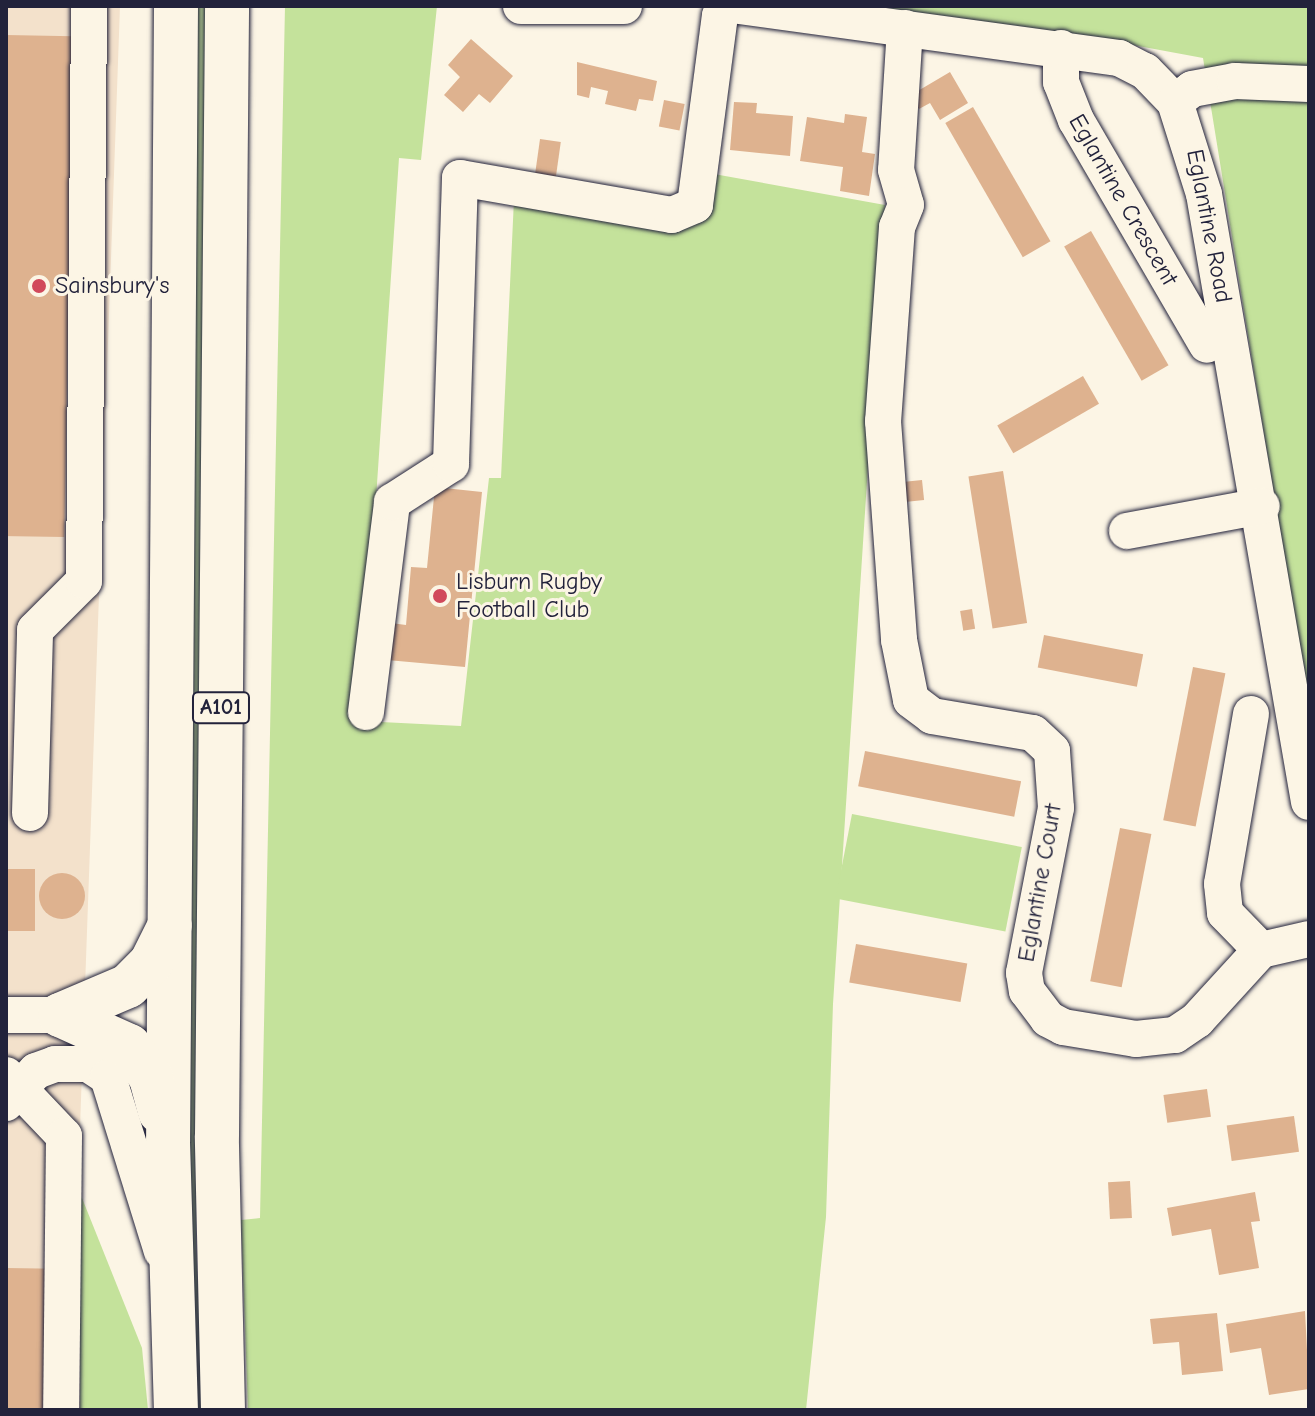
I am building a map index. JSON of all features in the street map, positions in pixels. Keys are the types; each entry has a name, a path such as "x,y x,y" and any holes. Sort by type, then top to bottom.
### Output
{"highway":[{"name":"A101","path":"176,6 168,1142 169,1275 176,1410"},
{"name":"A101","path":"223,1410 217,1120 227,6"},
{"path":"60,1015 128,986 151,963 171,923"},
{"path":"60,1015 129,1046 151,1078 168,1142"}],"street":[{"path":"30,813 35,630 84,581 89,6"},
{"path":"521,6 624,6"},
{"path":"366,712 392,502 451,464 460,178 672,215 695,205 720,16 727,6"},
{"name":"Eglantine Road","path":"739,6 1119,58 1145,71 1175,102 1204,194 1262,506 1309,802"},
{"name":"Eglantine Court","path":"905,28 896,170 906,205 897,227 883,421 899,640 911,700 932,716 1033,733 1052,751 1056,808 1024,973 1035,1006 1048,1019 1136,1039 1175,1035 1197,1020 1261,950"},
{"name":"Eglantine Crescent","path":"1061,48 1061,82 1076,120 1207,345"},
{"path":"1175,102 1192,89 1235,81 1309,84"},
{"path":"1127,531 1262,506"},
{"path":"1251,714 1222,884 1225,913 1261,950 1309,939"},
{"path":"6,1015 60,1015"},
{"path":"61,1410 64,1136 10,1089 36,1071 55,1064 88,1064 108,1077 169,1275"}],"shaded area":[{"path":"6,6 120,6 80,1128 80,1410 6,1410"}],"green space":[{"path":"195,6 208,6 196,1247 204,1410 192,1410 185,1142"},
{"path":"285,6 437,6 421,160 399,158 361,721 461,726 489,478 501,478 514,199 669,225 714,174 885,205 833,1004 826,1217 806,1410 248,1410 241,1220 260,1218"},
{"path":"831,6 1309,6 1309,711 1203,58 1068,33"},
{"path":"852,814 1022,847 1005,931 836,898"},
{"path":"80,1193 142,1348 148,1410 80,1410"}],"building":[{"name":"Sainsbury's","path":"6,35 73,36 64,537 6,536"},
{"path":"471,39 513,76 490,103 479,94 463,112 444,95 460,77 448,65"},
{"path":"577,62 657,81 653,101 639,99 636,111 605,104 608,91 591,87 589,98 577,95"},
{"path":"950,72 968,103 940,120 930,103 919,109 911,95"},
{"path":"664,100 685,104 679,131 659,127"},
{"path":"734,102 757,103 756,113 793,116 790,156 730,150"},
{"path":"973,107 1050,241 1023,257 945,123"},
{"path":"845,114 867,117 862,152 875,154 869,196 840,191 843,167 800,161 807,117 844,123"},
{"path":"540,139 561,142 556,177 535,174"},
{"path":"1091,231 1168,365 1142,381 1064,246"},
{"path":"1083,376 1099,404 1013,453 997,426"},
{"path":"1003,471 1027,623 993,629 968,476"},
{"path":"922,480 924,500 895,503 893,483"},
{"name":"Lisburn Rugby Football Club","path":"435,487 482,492 465,667 387,660 391,623 406,625 411,567 427,568"},
{"path":"972,609 975,629 963,631 960,611"},
{"path":"1044,635 1143,654 1137,687 1038,667"},
{"path":"1193,667 1225,673 1196,826 1163,820"},
{"path":"865,751 1021,781 1014,817 858,786"},
{"path":"1120,828 1151,834 1122,987 1090,981"},
{"path":"6,869 35,869 35,931 6,931"},
{"path":"62,873 78,880 85,896 78,912 62,919 46,912 39,896 46,880"},
{"path":"856,944 967,964 961,1002 849,982"},
{"path":"1207,1089 1211,1117 1167,1123 1163,1095"},
{"path":"1294,1116 1299,1152 1232,1161 1227,1125"},
{"path":"1130,1181 1132,1218 1110,1219 1108,1182"},
{"path":"1255,1192 1260,1221 1251,1222 1259,1268 1219,1275 1211,1229 1172,1236 1167,1208"},
{"path":"6,1268 56,1269 54,1410 6,1410"},
{"path":"1305,1311 1309,1389 1269,1395 1261,1348 1230,1353 1226,1324"},
{"path":"1217,1313 1223,1371 1182,1375 1179,1342 1153,1344 1150,1319"}],"place":[{"name":"Sainsbury's","path":"39,286"},
{"name":"Lisburn Rugby Football Club","path":"440,596"}]}
